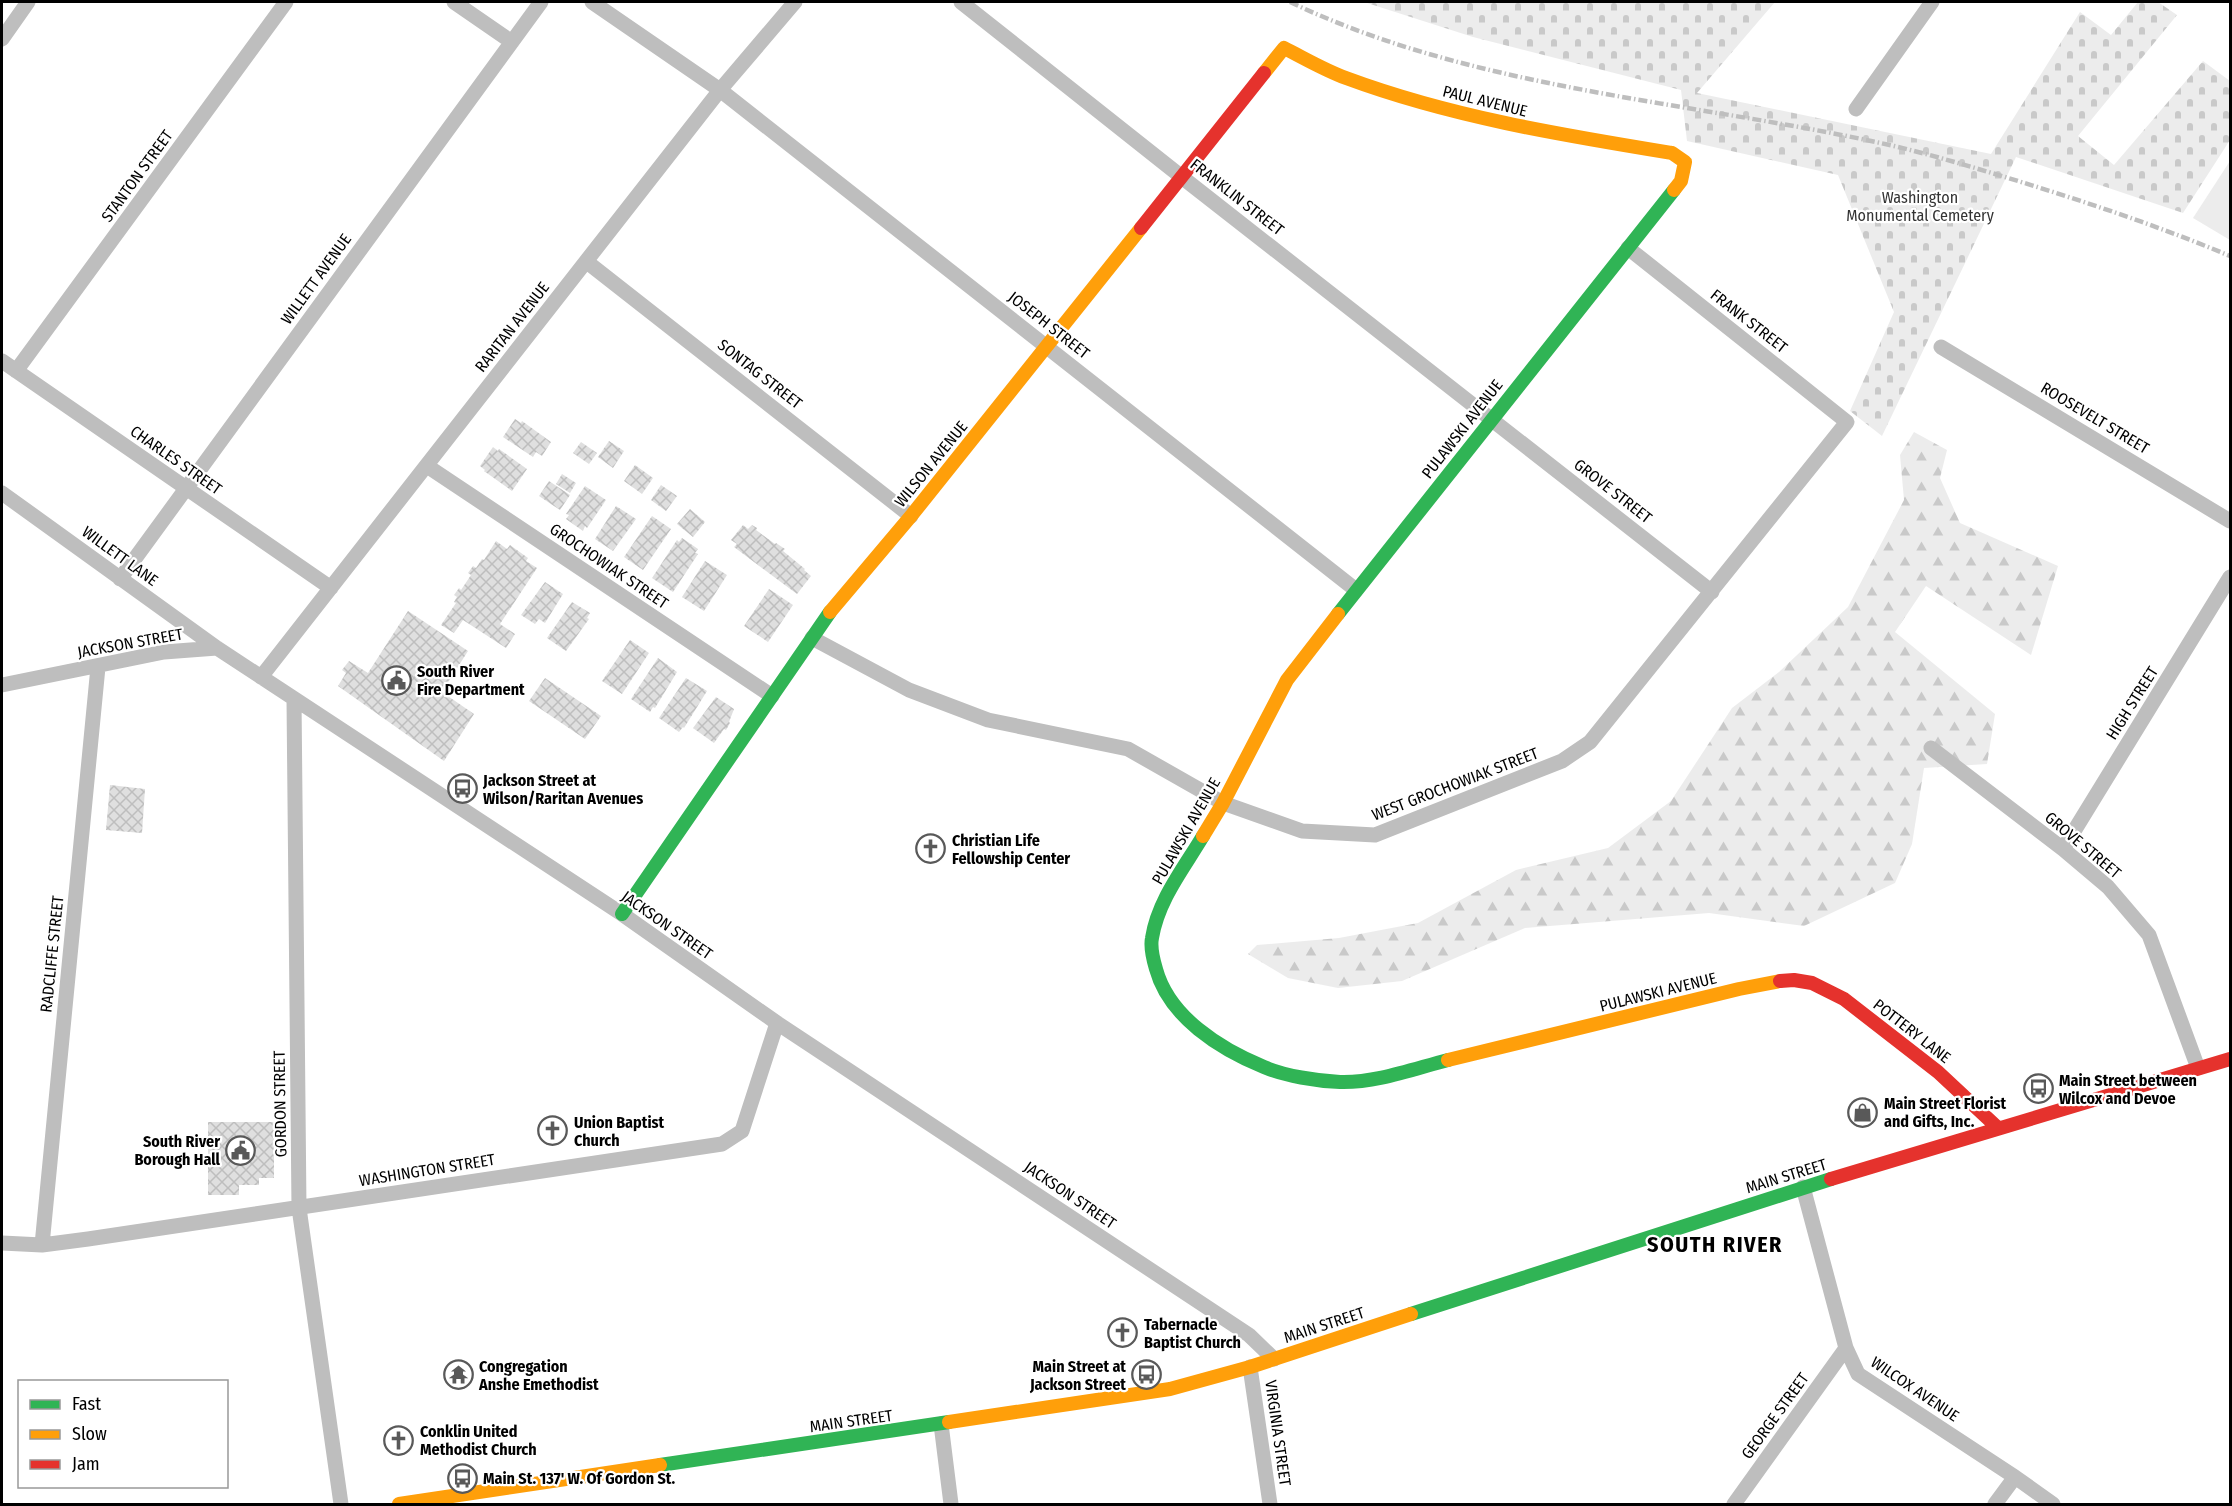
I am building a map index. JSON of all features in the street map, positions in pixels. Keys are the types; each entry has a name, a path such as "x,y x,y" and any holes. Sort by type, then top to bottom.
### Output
{"street":[{"path":"2,39 28,2"},
{"name":"STANTON STREET","path":"16,370 286,2"},
{"path":"454,2 512,42"},
{"name":"WILLETT AVENUE","path":"120,579 541,2"},
{"name":"JOSEPH STREET","path":"592,2 720,90 1356,590"},
{"name":"RARITAN AVENUE","path":"261,677 720,90 795,2"},
{"name":"FRANKLIN STREET","path":"962,2 1183,178 1492,418"},
{"path":"1856,109 1932,2"},
{"name":"WILSON AVENUE","path":"621,914 829,613 911,516 1183,178 1284,48"},
{"name":"PAUL AVENUE","path":"1284,48 1344,77 1415,101 1533,130 1672,153 1685,162"},
{"name":"PULAWSKI AVENUE","path":"1685,162 1681,181 1287,680 1223,803 1163,903 1152,938 1152,955 1159,980 1175,1007 1191,1024 1211,1039 1265,1068 1315,1080 1342,1082 1368,1080 1739,989 1793,980"},
{"name":"FRANK STREET","path":"1628,248 1847,422"},
{"name":"SONTAG STREET","path":"587,261 911,516"},
{"name":"ROOSEVELT STREET","path":"1941,347 2230,521"},
{"name":"CHARLES STREET","path":"2,361 331,588"},
{"name":"GROVE STREET","path":"1492,418 1712,592"},
{"name":"WEST GROCHOWIAK STREET","path":"812,638 909,690 988,720 1128,749 1223,803 1302,831 1375,835 1562,761 1590,742 1847,422"},
{"name":"GROCHOWIAK STREET","path":"427,465 772,696"},
{"name":"WILLETT LANE","path":"2,493 217,648"},
{"name":"HIGH STREET","path":"2063,849 2230,577"},
{"name":"JACKSON STREET","path":"2,685 164,652 217,648 621,914 777,1023 1249,1335 1274,1359"},
{"name":"RADCLIFFE STREET","path":"42,1245 98,667"},
{"name":"GORDON STREET","path":"294,699 299,1208 341,1504"},
{"name":"GROVE STREET","path":"1931,748 2063,849 2108,887 2149,935 2198,1068"},
{"name":"POTTERY LANE","path":"1793,980 1812,983 1852,1005 1923,1059 1998,1128"},
{"name":"WASHINGTON STREET","path":"2,1243 42,1245 722,1144 742,1131 777,1023"},
{"name":"MAIN STREET","path":"399,1504 1170,1389 1250,1367 1803,1187 2057,1108 2230,1059"},
{"name":"WILCOX AVENUE","path":"1803,1187 1846,1348 1858,1374 2053,1504"},
{"name":"GEORGE STREET","path":"1734,1504 1846,1348"},
{"name":"VIRGINIA STREET","path":"1250,1367 1270,1504"},
{"path":"941,1424 951,1504"},
{"path":"1995,1504 2015,1477"}],"green space":[{"name":"Washington Monumental Cemetery","path":"1364,2 1775,2 1697,93 1991,154 2080,12 2111,35 2138,2 2158,2 2177,15 2078,136 2114,165 2203,61 2230,81 2230,140 2183,213 2016,157 1882,436 1850,411 1894,312 1838,175 1687,141 1681,90 1473,37"},
{"path":"2230,161 2230,240 2193,218"},
{"path":"1914,432 1947,450 1940,478 1960,523 2058,566 2031,655 1926,586 1895,632 1995,714 1987,764 1924,768 1912,844 1895,883 1804,926 1709,913 1525,928 1402,981 1338,988 1288,978 1248,954 1257,945 1339,938 1418,923 1516,870 1608,848 1671,801 1732,708 1779,672 1848,607 1904,500 1900,455"}],"building":[{"path":"515,419 521,423 522,421 551,442 542,456 536,452 533,457 503,437"},
{"path":"609,441 624,451 613,468 598,457"},
{"path":"581,442 597,453 589,464 573,453"},
{"path":"493,447 527,469 512,491 480,466"},
{"path":"635,465 653,478 642,494 624,481"},
{"path":"562,474 576,483 570,493 556,484"},
{"path":"549,481 570,495 560,510 539,496"},
{"path":"661,485 677,496 666,511 651,500"},
{"path":"585,486 606,500 583,531 566,519 569,515 566,514"},
{"path":"616,506 636,519 613,551 595,539"},
{"path":"690,509 705,522 693,537 677,524"},
{"path":"652,516 671,529 643,570 624,557"},
{"path":"743,525 748,529 752,525 775,544 785,549 783,551 811,576 797,594 734,547 737,544 731,540"},
{"path":"682,538 698,549 695,553 698,554 673,592 652,578 677,540 679,542"},
{"path":"496,541 507,549 510,545 528,558 526,561 537,568 500,624 515,634 506,648 463,620 454,633 441,625 456,603 454,602 457,597 454,595 459,588 461,590 471,575 468,573 473,566 476,568 482,559 484,560"},
{"path":"705,561 727,575 704,611 682,597"},
{"path":"545,582 563,594 545,623 539,619 535,624 521,615"},
{"path":"769,589 793,605 768,642 744,626"},
{"path":"572,602 590,613 587,618 589,619 566,651 547,638"},
{"name":"South River Fire Department","path":"408,611 468,651 442,692 474,714 444,761 338,686 346,673 342,670 349,661 368,673"},
{"path":"630,640 649,653 622,694 602,681"},
{"path":"658,658 677,672 655,708 653,707 650,712 631,699"},
{"path":"545,678 601,716 585,739 529,701"},
{"path":"686,678 707,691 684,728 679,732 659,718"},
{"path":"716,697 734,709 726,730 724,729 714,743 693,728"},
{"path":"110,785 145,789 142,833 106,830"},
{"name":"South River Borough Hall","path":"208,1122 274,1122 274,1178 259,1178 259,1185 239,1185 239,1195 208,1195"}],"railway":[{"path":"1290,2 1359,31 1430,54 1502,73 1650,102 1798,127 1926,154 2098,207 2230,256"}],"traffic: fast":[{"path":"1338,614 1674,190"},
{"path":"622,914 830,612"},
{"path":"1203,836 1166,897 1155,924 1151,946 1155,965 1172,1002 1198,1029 1247,1060 1272,1070 1321,1080 1340,1082 1367,1080 1448,1060"},
{"path":"1411,1314 1831,1179"},
{"path":"660,1465 949,1422"}],"traffic: slow":[{"path":"1264,73 1284,48 1338,75 1426,104 1548,132 1672,153 1685,162 1681,181 1674,190"},
{"path":"830,612 911,516 1141,228"},
{"path":"1203,836 1223,803 1287,680 1338,614"},
{"path":"1448,1060 1780,981"},
{"path":"949,1422 1170,1389 1250,1367 1411,1314"},
{"path":"399,1504 660,1465"}],"traffic: jam":[{"path":"1141,228 1264,73"},
{"path":"1780,981 1794,980 1812,983 1844,999 1938,1072 1998,1128"},
{"path":"1831,1179 2230,1059"}],"place":[{"name":"South River Fire Department","path":"396,680"},
{"name":"Jackson Street at Wilson/Raritan Avenues","path":"462,789"},
{"name":"Christian Life Fellowship Center","path":"931,849"},
{"name":"Main Street between Wilcox and Devoe","path":"2038,1089"},
{"name":"Main Street Florist and Gifts, Inc.","path":"1863,1112"},
{"name":"Union Baptist Church","path":"553,1131"},
{"name":"South River Borough Hall","path":"241,1150"},
{"name":"Tabernacle Baptist Church","path":"1123,1333"},
{"name":"Congregation Anshe Emethodist","path":"458,1375"},
{"name":"Main Street at Jackson Street","path":"1147,1375"},
{"name":"Conklin United Methodist Church","path":"399,1440"},
{"name":"Main St. 137' W. Of Gordon St.","path":"462,1478"}],"district":[{"name":"SOUTH RIVER","path":"1715,1244"}]}
